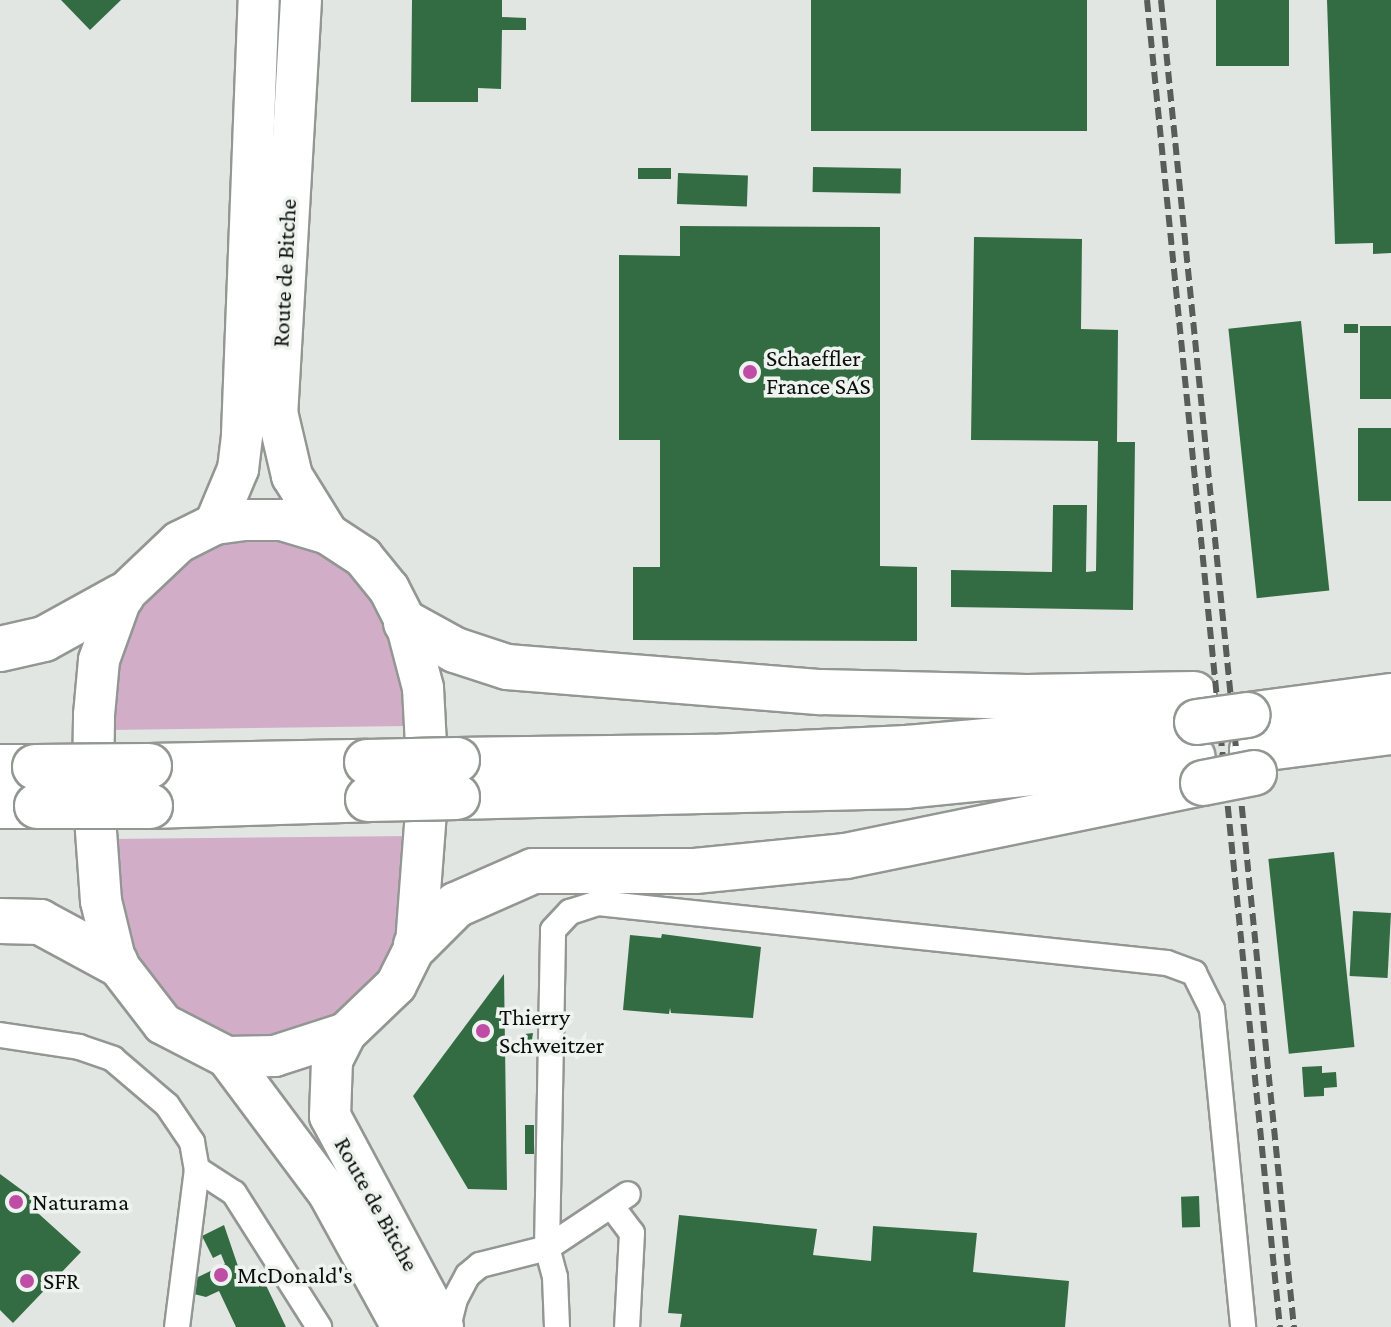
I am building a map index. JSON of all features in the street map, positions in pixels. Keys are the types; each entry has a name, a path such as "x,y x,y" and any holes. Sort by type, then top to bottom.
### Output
{"highway":[{"path":"0,649 44,639 122,596"},
{"path":"406,623 455,650 507,667 835,692 1199,739"},
{"path":"18,786 457,779 713,757 1199,739 1263,730 1391,696"},
{"path":"416,945 456,905 533,871 695,871 846,856 1199,739 1263,730 1391,732"},
{"path":"0,921 40,922 116,963"}],"main road":[{"name":"Route de Bitche","path":"215,524 238,469 242,434 259,0"},
{"name":"Route de Bitche","path":"301,0 277,412 292,476 328,534"},
{"path":"282,520 328,534 363,557 389,589 406,623 423,688 428,785 416,945 396,985 346,1033 275,1056 227,1057 163,1024 116,963 101,901 93,790 99,660 122,596 179,542 215,524 282,520"},
{"name":"Route de Bitche","path":"346,1033 332,1061 330,1116 446,1327"},
{"name":"Route de Bitche","path":"227,1057 329,1194 402,1327"}],"street":[{"path":"557,1327 555,1277 547,1248 553,930 570,912 598,903 1152,962 1194,973 1208,995 1243,1327"},
{"path":"0,1035 79,1047 113,1059 167,1105 192,1142 197,1169 177,1327"},
{"path":"197,1169 234,1193 319,1327"},
{"path":"446,1327 468,1275 491,1260 547,1248 620,1201 632,1233 627,1327"}],"shaded area":[{"path":"268,537 334,558 366,586 399,655 408,726 108,730 115,655 134,610 189,555 226,539"},
{"path":"411,836 407,896 388,969 320,1032 241,1040 200,1029 161,1001 130,957 111,839"}],"building":[{"path":"61,0 121,0 90,30"},
{"path":"412,0 502,0 502,17 526,18 526,30 502,30 501,89 478,88 478,102 411,102"},
{"path":"811,0 1087,0 1087,131 811,131"},
{"path":"1216,0 1289,0 1289,66 1216,66"},
{"path":"1327,0 1391,0 1391,253 1373,254 1373,243 1335,244"},
{"path":"813,167 901,169 901,194 813,192"},
{"path":"638,168 671,168 671,179 638,179"},
{"path":"678,173 748,175 747,206 677,204"},
{"name":"Schaeffler France SAS","path":"680,226 880,227 880,566 917,567 917,641 633,640 633,567 660,567 660,440 619,440 619,255 680,256"},
{"path":"974,237 1082,239 1081,329 1118,330 1117,442 1135,442 1133,610 951,607 951,570 1052,572 1053,505 1087,505 1086,572 1096,571 1098,441 971,440"},
{"path":"1301,321 1329,591 1257,598 1228,329"},
{"path":"1344,324 1358,324 1358,333 1344,333"},
{"path":"1360,326 1391,326 1391,399 1360,399"},
{"path":"1358,428 1391,428 1391,501 1358,501"},
{"path":"1334,852 1354,1047 1289,1054 1268,859"},
{"path":"1353,911 1391,913 1388,978 1350,976"},
{"path":"662,934 761,947 753,1018 671,1013 670,1008 669,1014 623,1010 630,935 661,938"},
{"name":"Thierry Schweitzer","path":"504,974 507,1190 468,1189 413,1096"},
{"path":"533,1033 531,1046 525,1047 525,1034"},
{"path":"1322,1066 1322,1073 1336,1072 1337,1087 1324,1088 1324,1096 1304,1097 1302,1067"},
{"path":"525,1125 534,1125 534,1154 525,1154"},
{"name":"SFR","path":"0,1174 34,1199 29,1205 81,1252 13,1323 0,1310"},
{"path":"1199,1196 1200,1227 1182,1228 1181,1197"},
{"path":"679,1215 817,1229 813,1255 871,1261 873,1226 977,1233 973,1272 1069,1281 1065,1327 680,1327 682,1314 668,1313"},
{"name":"McDonald's","path":"224,1225 242,1278 254,1272 258,1281 263,1279 286,1327 236,1327 219,1291 206,1297 194,1294 196,1278 225,1264 221,1254 213,1258 202,1236"}],"railway":[{"path":"1147,0 1280,1327"},
{"path":"1161,0 1294,1327"}],"place":[{"name":"Schaeffler France SAS","path":"750,372"},
{"name":"Thierry Schweitzer","path":"483,1031"},
{"name":"Naturama","path":"16,1202"},
{"name":"McDonald's","path":"221,1275"},
{"name":"SFR","path":"27,1281"}]}
